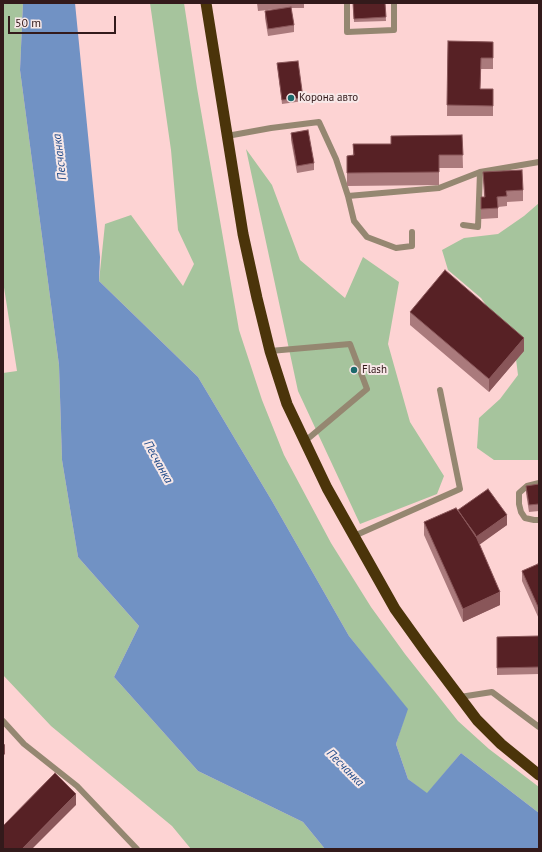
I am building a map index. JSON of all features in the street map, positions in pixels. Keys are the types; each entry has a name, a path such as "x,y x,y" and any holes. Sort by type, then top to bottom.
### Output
{"highway":[{"path":"206,3 243,234 256,298 270,351 287,404 327,488 395,609 477,720 501,744 539,775"}],"lane":[{"path":"347,3 348,32 394,30 394,3"},
{"path":"227,136 271,128 319,122 336,159 348,196 354,221 367,237 396,248 412,246 412,232"},
{"path":"348,196 439,188 480,172 539,162"},
{"path":"463,225 478,227 480,172"},
{"path":"270,351 350,344 367,389 304,442"},
{"path":"354,536 460,489 440,390"},
{"path":"539,483 527,486 519,493 519,504 526,518 539,520"},
{"path":"460,697 492,692 539,727"},
{"path":"3,721 24,744 77,786 138,849"}],"green space":[{"path":"3,3 23,3 20,70 59,365 62,460 78,557 139,626 114,677 198,771 303,822 325,849 191,849 172,826 51,726 3,675 3,373 17,371 3,281"},
{"path":"150,3 184,3 197,88 239,330 262,400 284,455 331,543 371,607 405,654 458,721 489,749 539,787 539,813 461,753 427,794 408,779 396,744 407,709 349,636 272,501 198,377 99,281 105,224 131,215 183,286 194,264 178,230 171,150"},
{"path":"246,149 272,185 300,260 345,298 363,257 399,282 388,344 410,422 444,476 437,494 360,524 298,391"},
{"path":"539,203 539,460 494,460 477,448 479,418 500,399 518,375 514,343 481,298 448,270 442,250 464,238 498,234 524,216"}],"water":[{"name":"Песчанка","path":"23,3 75,3 100,257 99,281 198,377 272,501 349,636 408,709 396,744 408,779 427,793 461,753 539,813 539,849 325,849 303,822 198,771 114,677 139,626 78,557 62,460 59,365 20,70"}],"building":[{"path":"353,3 385,3 386,17 354,19"},
{"path":"291,7 294,25 268,29 265,11"},
{"path":"448,41 493,42 493,58 481,58 480,89 493,89 493,106 447,105"},
{"path":"298,61 303,98 282,100 277,63"},
{"path":"308,130 314,163 297,166 291,133"},
{"path":"462,135 463,155 439,155 439,172 347,173 347,156 354,155 353,144 391,144 391,136"},
{"path":"522,170 523,190 506,191 507,196 497,197 498,208 481,209 481,197 485,197 483,172"},
{"path":"445,270 524,338 489,379 410,312"},
{"path":"539,484 539,504 529,505 526,486"},
{"path":"488,489 507,515 476,537 458,510"},
{"path":"456,508 475,534 500,592 463,609 424,522"},
{"path":"538,564 539,566 539,609 522,571"},
{"path":"539,636 539,667 497,668 497,637"},
{"path":"55,773 76,794 22,849 3,849 3,826"}],"place":[{"name":"Корона авто","path":"291,98"},
{"name":"Flash","path":"354,370"}]}
